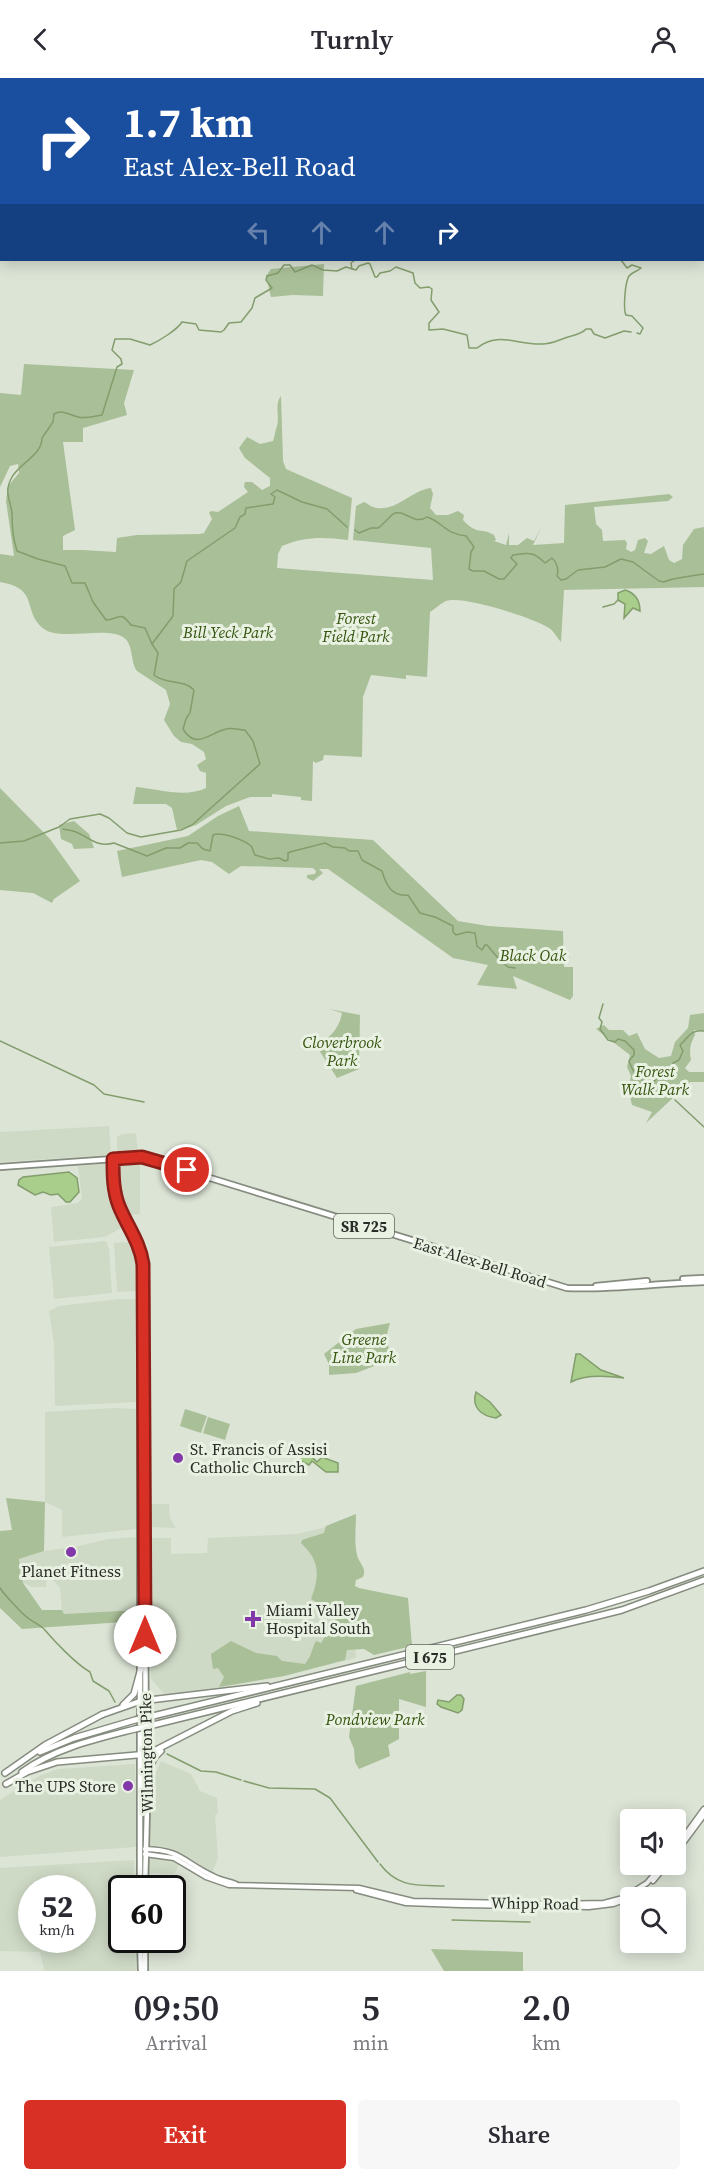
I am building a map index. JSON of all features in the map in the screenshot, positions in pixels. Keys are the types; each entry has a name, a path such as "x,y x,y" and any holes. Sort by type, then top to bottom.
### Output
{"highway":[{"name":"I 675","path":"3,1775 56,1744 135,1720 586,1610 650,1591 704,1571"},
{"name":"I 675","path":"0,1790 45,1758 87,1742 614,1612 704,1580"},
{"path":"3,1775 45,1745 123,1705 131,1698 138,1683 141,1668"},
{"path":"101,1715 143,1701 302,1680"},
{"path":"6,1784 57,1762 143,1754 240,1708 325,1683"},
{"path":"147,1808 147,1778 152,1762 160,1752 197,1730"}],"main road":[{"name":"East Alex-Bell Road","path":"113,1159 142,1157 542,1281 577,1288 704,1280"},
{"name":"SR 725","path":"0,1167 113,1159"},
{"name":"Wilmington Pike","path":"113,1159 115,1193 138,1254 140,1269 143,1701"},
{"name":"Wilmington Pike","path":"128,1226 137,1240 142,1256 144,1285 143,1875"},
{"name":"Wilmington Pike","path":"143,1754 147,1808 144,1875"},
{"path":"686,1834 704,1809"},
{"path":"686,1839 704,1815"},
{"path":"146,1852 164,1850 180,1856 211,1875 242,1886 352,1889 394,1898"},
{"name":"Whipp Road","path":"394,1898 420,1901 604,1903 623,1898 638,1890 655,1875"},
{"name":"Whipp Road","path":"647,1887 657,1875"},
{"name":"Whipp Road","path":"394,1898 417,1904 564,1907 607,1905 620,1901"},
{"path":"142,1953 143,1971"}],"shaded area":[{"path":"625,590 636,598 640,611 633,608 624,618 625,604 618,600 618,593"},
{"path":"109,1126 111,1155 0,1162 0,1132"},
{"path":"136,1133 138,1153 117,1154 117,1137"},
{"path":"140,1160 140,1214 129,1215 123,1202 119,1161"},
{"path":"108,1163 111,1198 123,1227 105,1237 54,1242 51,1207 78,1203 82,1198 78,1166"},
{"path":"69,1172 77,1178 79,1192 70,1202 66,1202 58,1194 51,1195 43,1192 35,1195 18,1185 19,1180 23,1177"},
{"path":"106,1241 109,1249 112,1293 54,1299 49,1247"},
{"path":"130,1242 135,1258 136,1291 117,1292 114,1243"},
{"path":"136,1299 138,1402 55,1406 54,1344 49,1311 59,1306"},
{"path":"576,1354 580,1354 601,1370 624,1378 590,1377 571,1382"},
{"path":"476,1392 490,1402 501,1415 496,1418 482,1413 476,1406"},
{"path":"137,1409 137,1529 62,1537 62,1510 45,1502 45,1412"},
{"path":"297,1451 311,1456 317,1462 322,1457 338,1463 338,1472 326,1472 312,1461 309,1465 301,1461"},
{"path":"148,1504 169,1504 170,1518 176,1528 148,1527"},
{"name":"Miami Valley Hospital South","path":"350,1519 356,1658 284,1676 165,1695 151,1679 149,1538 171,1538 171,1554 207,1553 208,1538 297,1534"},
{"path":"137,1537 138,1610 64,1614 60,1588 47,1574 46,1587 32,1587 23,1583 19,1559 44,1551 108,1539"},
{"path":"457,1695 461,1695 464,1699 462,1710 458,1713 437,1704 438,1700 449,1702"},
{"path":"161,1761 191,1774 200,1791 217,1798 218,1814 215,1815 218,1858 212,1873 184,1854 150,1845 153,1779"},
{"path":"135,1764 138,1844 135,1847 0,1857 0,1800 39,1776 58,1769"},
{"path":"152,1856 161,1856 180,1863 174,1874 149,1873 149,1859"},
{"path":"134,1860 134,1875 108,1875 108,1953 135,1953 136,1971 44,1970 40,1953 96,1953 96,1875 18,1875 18,1951 0,1951 0,1868"}],"green space":[{"path":"324,264 323,296 271,297 266,276 271,269"},
{"path":"24,364 134,370 124,403 127,415 83,428 83,442 63,442 75,530 63,536 63,550 116,552 117,538 137,535 204,533 212,519 209,513 218,512 248,492 244,487 245,482 252,482 262,490 270,486 270,478 245,458 239,448 247,437 260,444 273,441 281,396 283,461 286,469 352,498 348,540 315,538 299,540 282,546 278,554 277,568 433,580 431,548 353,540 356,506 364,502 374,507 384,508 398,504 417,492 431,488 433,494 430,508 436,515 448,515 458,511 464,515 463,520 472,528 494,535 496,540 494,541 506,545 509,533 509,545 518,545 527,538 534,541 541,528 533,545 564,543 565,505 669,494 673,497 668,501 594,507 596,524 602,530 603,541 625,540 626,549 631,552 635,550 638,540 645,538 648,541 644,553 651,554 664,546 669,560 674,563 682,559 683,545 694,529 704,527 704,587 564,590 561,642 549,628 514,613 467,601 446,601 430,612 427,677 406,675 406,679 371,675 363,697 362,757 324,755 323,760 316,763 313,761 312,801 301,800 301,797 272,794 272,797 250,797 226,806 196,825 177,830 172,808 166,804 133,804 136,787 181,793 206,788 206,773 200,771 197,765 206,759 204,752 192,744 181,742 174,736 164,720 170,704 166,690 137,671 129,644 123,637 106,633 61,634 44,629 33,615 26,595 13,585 0,582 0,554 14,556 6,501 8,486 19,473 18,464 10,466 0,487 0,393 21,395"},
{"path":"0,788 50,839 80,881 54,899 52,903 33,893 0,890"},
{"name":"Black Oak","path":"239,806 249,831 373,840 458,921 488,926 563,931 564,967 573,967 573,996 570,1000 513,976 517,989 477,985 488,965 453,958 328,869 319,869 323,873 313,881 307,878 307,875 315,874 316,871 313,868 241,866 229,874 212,862 201,860 122,877 117,851 188,836 218,816"},
{"path":"74,821 89,834 94,848 74,849 72,844 61,839 59,825"},
{"name":"Cloverbrook Park","path":"329,1009 360,1015 359,1069 337,1078 317,1047 333,1032 341,1019 342,1013"},
{"name":"Forest Walk Park","path":"704,1013 704,1031 694,1030 695,1035 690,1050 691,1060 685,1068 689,1072 704,1072 704,1082 690,1082 646,1123 652,1112 632,1105 628,1088 631,1076 627,1067 630,1055 596,1029 604,1025 609,1030 623,1030 629,1036 637,1033 645,1049 659,1058 671,1056 675,1042 688,1028 690,1015"},
{"name":"Greene Line Park","path":"390,1323 387,1334 390,1360 356,1373 329,1375 329,1364 324,1354 356,1329"},
{"path":"185,1409 207,1416 201,1433 180,1426"},
{"path":"208,1417 230,1424 225,1440 203,1433"},
{"path":"6,1498 45,1502 44,1551 19,1559 23,1583 42,1610 62,1610 64,1614 138,1610 138,1621 22,1629 0,1608 0,1531 12,1530"},
{"path":"356,1514 356,1550 364,1571 363,1577 356,1580 355,1586 408,1598 412,1646 374,1655 364,1649 347,1650 345,1660 284,1676 219,1687 224,1677 218,1668 213,1669 211,1654 231,1641 256,1653 277,1656 282,1661 305,1664 316,1641 321,1643 336,1619 328,1609 311,1599 317,1569 312,1556 301,1543 302,1540 324,1533 326,1526"},
{"name":"Pondview Park","path":"426,1671 426,1707 399,1699 399,1739 388,1745 390,1756 359,1769 349,1737 356,1686 410,1672 410,1674"},
{"path":"431,1949 523,1952 523,1971 444,1971"}],"waterway":[{"path":"352,269 351,263 354,261"},
{"path":"622,261 627,268 632,265 641,268 629,276 625,296 626,315 632,316 643,328 640,334 637,333"},
{"path":"152,644 145,628 131,625 122,617 106,620 93,602 85,583 72,583 65,566 17,551 8,496 12,477 35,454 53,422 54,414 63,412 84,418 102,415 117,367 122,364 121,359 112,350 115,339 130,339 150,345 172,332 182,322 196,324 199,330 221,332 229,323 241,322 252,308 255,298 272,288 266,280 267,276 278,273 284,265 290,265 295,272 312,265 323,270 337,271 346,267 356,270 359,266 368,263 375,277 396,267 413,273 415,283 420,288 432,289 431,300 439,312 429,323 429,330 443,329 467,335 469,348 477,348 492,340 533,344 548,343 579,334 586,329 591,329 594,334 605,338 624,331 631,332"},
{"path":"190,713 194,690 185,684 164,680 154,675 158,653 152,644 173,616 174,589 181,582 187,561 235,528 240,517 245,514 246,508 273,504 275,497 271,494 277,490 302,502 327,509 347,527"},
{"path":"355,530 359,533 378,528 397,513 418,519 427,517 453,533 466,536 474,547 471,552 469,569 484,571 499,579 504,579 517,564 511,558 513,555 527,553 537,556 545,563 552,558 557,566 557,576 561,580 578,570 605,567 621,559 633,562 659,581 664,582 704,574"},
{"path":"603,607 614,604 618,600"},
{"path":"0,843 24,841 59,827 70,819 100,814 109,818 127,833 141,837 181,830 192,825 260,764 253,741 245,730 228,728 204,738 193,739 183,729 189,714"},
{"path":"63,829 79,833 97,843 114,843 147,856 166,848 180,848 188,843 197,843 203,849 210,851 213,835 217,834 243,841 251,846 255,855 285,861 288,860 290,852 325,843 349,851 358,851 362,860 382,871 394,892 408,895 420,913 453,926 453,932 456,935 467,932 475,933 477,946 482,950 487,945 498,958"},
{"path":"499,959 508,967 515,968"},
{"path":"603,1004 599,1018 602,1022 600,1029 608,1040 625,1041 634,1050 634,1055 629,1061 633,1070 637,1076 651,1085 660,1074 673,1069 673,1063 679,1060 683,1051 680,1045 693,1032 704,1031"},
{"path":"0,1041 94,1085 104,1094 144,1102"},
{"path":"653,1086 664,1095 671,1097"},
{"path":"675,1100 704,1127"},
{"path":"0,1588 22,1613 90,1672 93,1681 109,1691 115,1702"},
{"path":"167,1754 201,1771 216,1772 241,1780"},
{"path":"244,1781 269,1788 315,1789 330,1798 378,1862"},
{"path":"380,1864 394,1877 409,1884 444,1886"},
{"path":"452,1920 530,1922"}],"place":[{"name":"St. Francis of Assisi Catholic Church","path":"178,1458"},
{"name":"Planet Fitness","path":"71,1552"},
{"name":"Miami Valley Hospital South","path":"253,1619"},
{"name":"The UPS Store","path":"128,1786"}],"route":[{"path":"145,1636 143,1264 139,1245 133,1231 128,1226 115,1193 113,1159 142,1157 187,1170"}],"park label":[{"name":"Forest Field Park","path":"356,627"},
{"name":"Bill Yeck Park","path":"228,632"}]}
